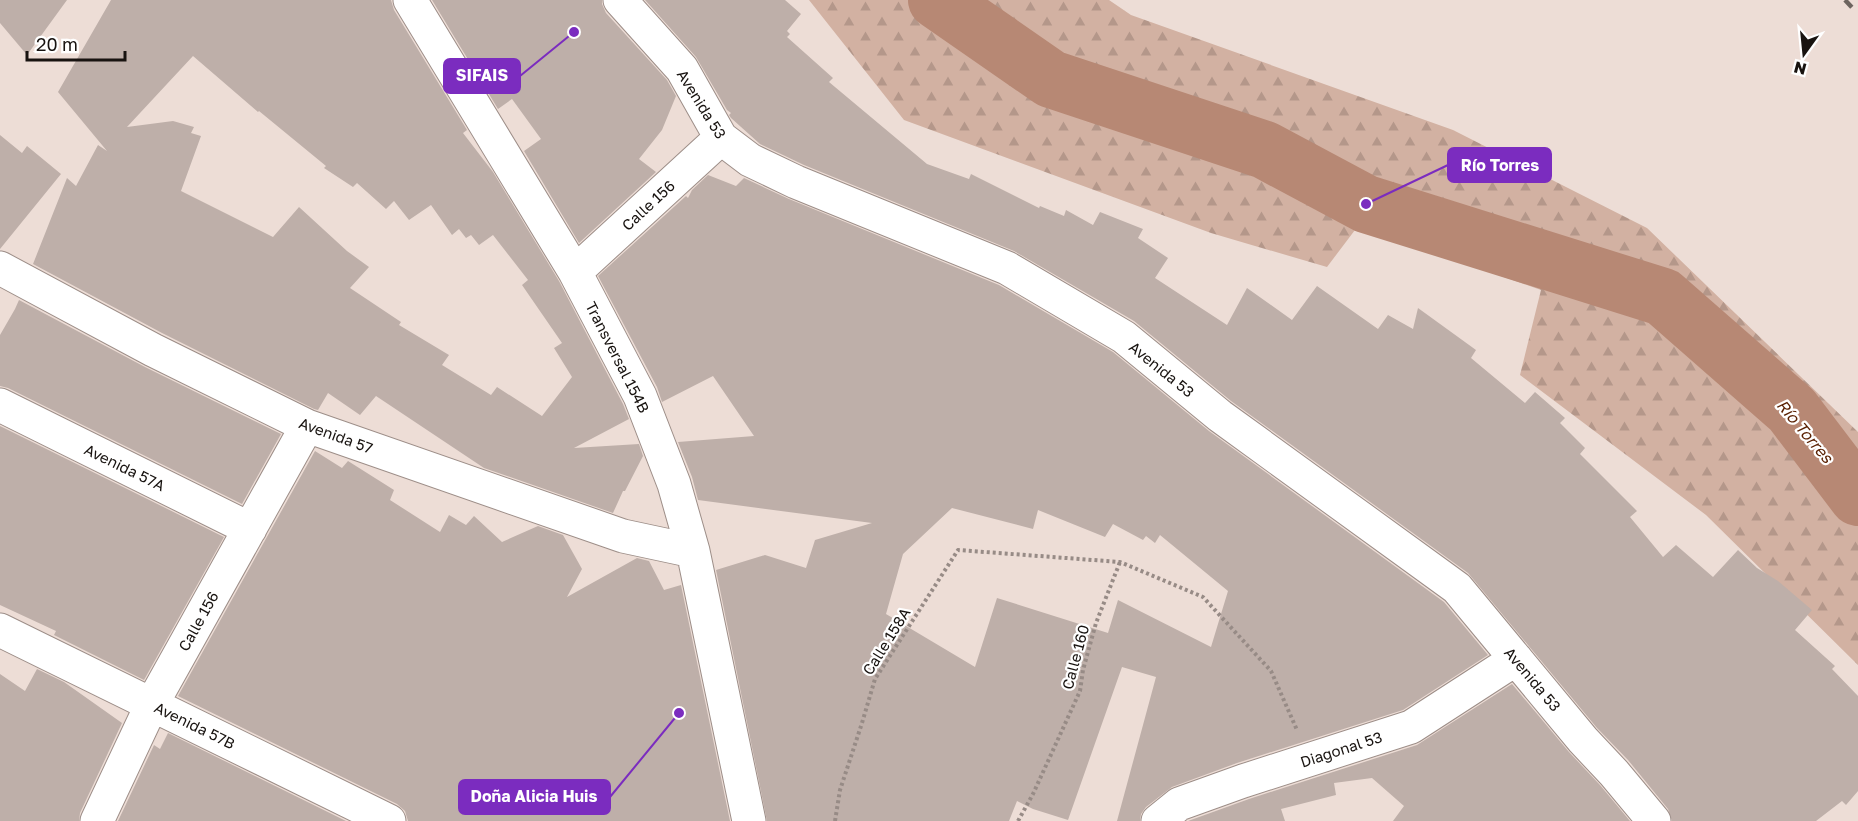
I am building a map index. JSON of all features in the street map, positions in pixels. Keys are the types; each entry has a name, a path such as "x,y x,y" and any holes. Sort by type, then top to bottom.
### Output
{"lane":[{"name":"Transversal 154B","path":"410,0 575,272 640,396 674,484 693,551 748,821"},
{"name":"Avenida 53","path":"620,0 682,69 721,138 750,160 796,183 1007,268 1124,337 1220,416 1457,588 1583,740 1654,821"},
{"name":"Calle 156","path":"575,272 721,138"},
{"name":"Avenida 57","path":"0,268 153,350 307,426 622,536 693,551"},
{"name":"Avenida 57A","path":"0,405 250,529"},
{"name":"Calle 156","path":"97,821 152,704 307,426"},
{"name":"Avenida 57B","path":"0,630 389,821"},
{"name":"Diagonal 53","path":"1158,821 1179,804 1411,727 1516,659"}],"path":[{"name":"Calle 158A","path":"835,821 840,790 874,679 958,550 1120,562"},
{"path":"1120,562 1203,597 1271,671 1310,760"},
{"name":"Calle 160","path":"1018,821 1033,794 1080,692 1083,670 1096,623 1120,562"}],"green space":[{"path":"809,0 1109,0 1131,15 1453,130 1647,228 1858,432 1858,665 1706,515 1520,375 1541,290 1358,226 1327,267 1211,233 904,120"}],"building":[{"path":"0,0 67,0 27,55 0,23"},
{"path":"111,0 391,0 394,10 467,130 463,133 493,172 559,281 623,404 629,419 574,448 639,444 643,456 613,513 484,468 376,396 360,415 328,393 318,410 314,409 162,333 33,264 67,178 76,186 98,145 107,151 58,92","holes":["193,56 326,166 324,168 353,187 357,183 386,209 394,201 409,220 431,205 452,235 459,229 466,238 471,235 479,245 493,235 528,280 522,285 562,343 554,348 572,377 542,416 497,387 491,395 442,365 449,355 399,325 401,322 350,288 369,267 347,251 299,207 273,237 181,191 201,136 191,133 194,127 173,121 127,127"]},
{"path":"432,0 602,0 606,13 667,80 676,96 662,130 639,159 656,172 579,243 524,151 541,139 512,99 498,109"},
{"path":"645,0 785,0 801,14 787,31 790,34 787,37 833,78 829,82 927,164 969,179 971,174 1039,208 1040,206 1064,216 1066,210 1093,225 1100,212 1143,229 1138,238 1168,258 1155,278 1227,325 1247,288 1292,320 1317,286 1378,329 1388,315 1413,329 1418,308 1476,350 1471,358 1525,403 1535,392 1565,418 1560,423 1585,448 1580,454 1637,511 1630,517 1663,557 1676,545 1713,577 1738,550 1757,568 1778,581 1812,610 1795,630 1835,666 1832,669 1858,696 1858,791 1846,805 1842,801 1816,821 1672,821 1668,809 1628,760 1597,728 1468,573 1231,401 1134,321 1014,251 804,165 760,144 731,118 729,115 731,113 727,110 696,57"},
{"path":"0,135 22,153 27,146 61,174 0,249"},
{"path":"708,175 736,186 744,178 789,199 999,285 1113,352 1209,431 1444,602 1488,655 1403,710 1237,763 1172,787 1146,807 1141,814 1140,821 1117,821 1156,677 1122,667 1068,820 1033,809 1017,801 1009,821 767,821 716,570 765,555 806,568 815,540 872,523 698,500 692,477 678,442 754,436 713,376 662,402 657,387 598,276 686,196 688,198 692,190","holes":["952,508 1033,529 1038,510 1105,537 1113,524 1143,540 1146,536 1155,543 1160,535 1228,591 1211,647 1118,600 1108,633 997,598 975,667 886,614 903,554"]},
{"path":"19,300 145,367 281,434 242,504 0,386 0,335"},
{"path":"0,426 224,537 144,680 54,635 56,631 0,605"},
{"path":"315,451 342,468 348,461 394,490 390,500 440,532 449,515 466,525 474,516 502,542 538,526 563,535 582,569 567,597 637,558 649,561 664,590 681,585 730,821 408,821 405,811 397,804 178,696"},
{"path":"37,669 64,682 122,723 80,813 79,821 0,821 0,674 25,691"},
{"path":"1512,684 1630,821 1393,821 1404,806 1372,778 1334,783 1336,795 1281,809 1285,821 1188,821 1417,745"},
{"path":"168,733 346,821 118,821 154,745 160,749"}],"waterway":[{"name":"Río Torres","path":"937,0 1051,79 1265,150 1366,204 1663,297 1792,410 1858,497"}],"railway":[{"path":"1845,0 1858,14"}],"place":[{"name":"SIFAIS","path":"574,32"},
{"name":"Río Torres","path":"1366,204"},
{"name":"Doña Alicia Huis","path":"679,713"}]}
